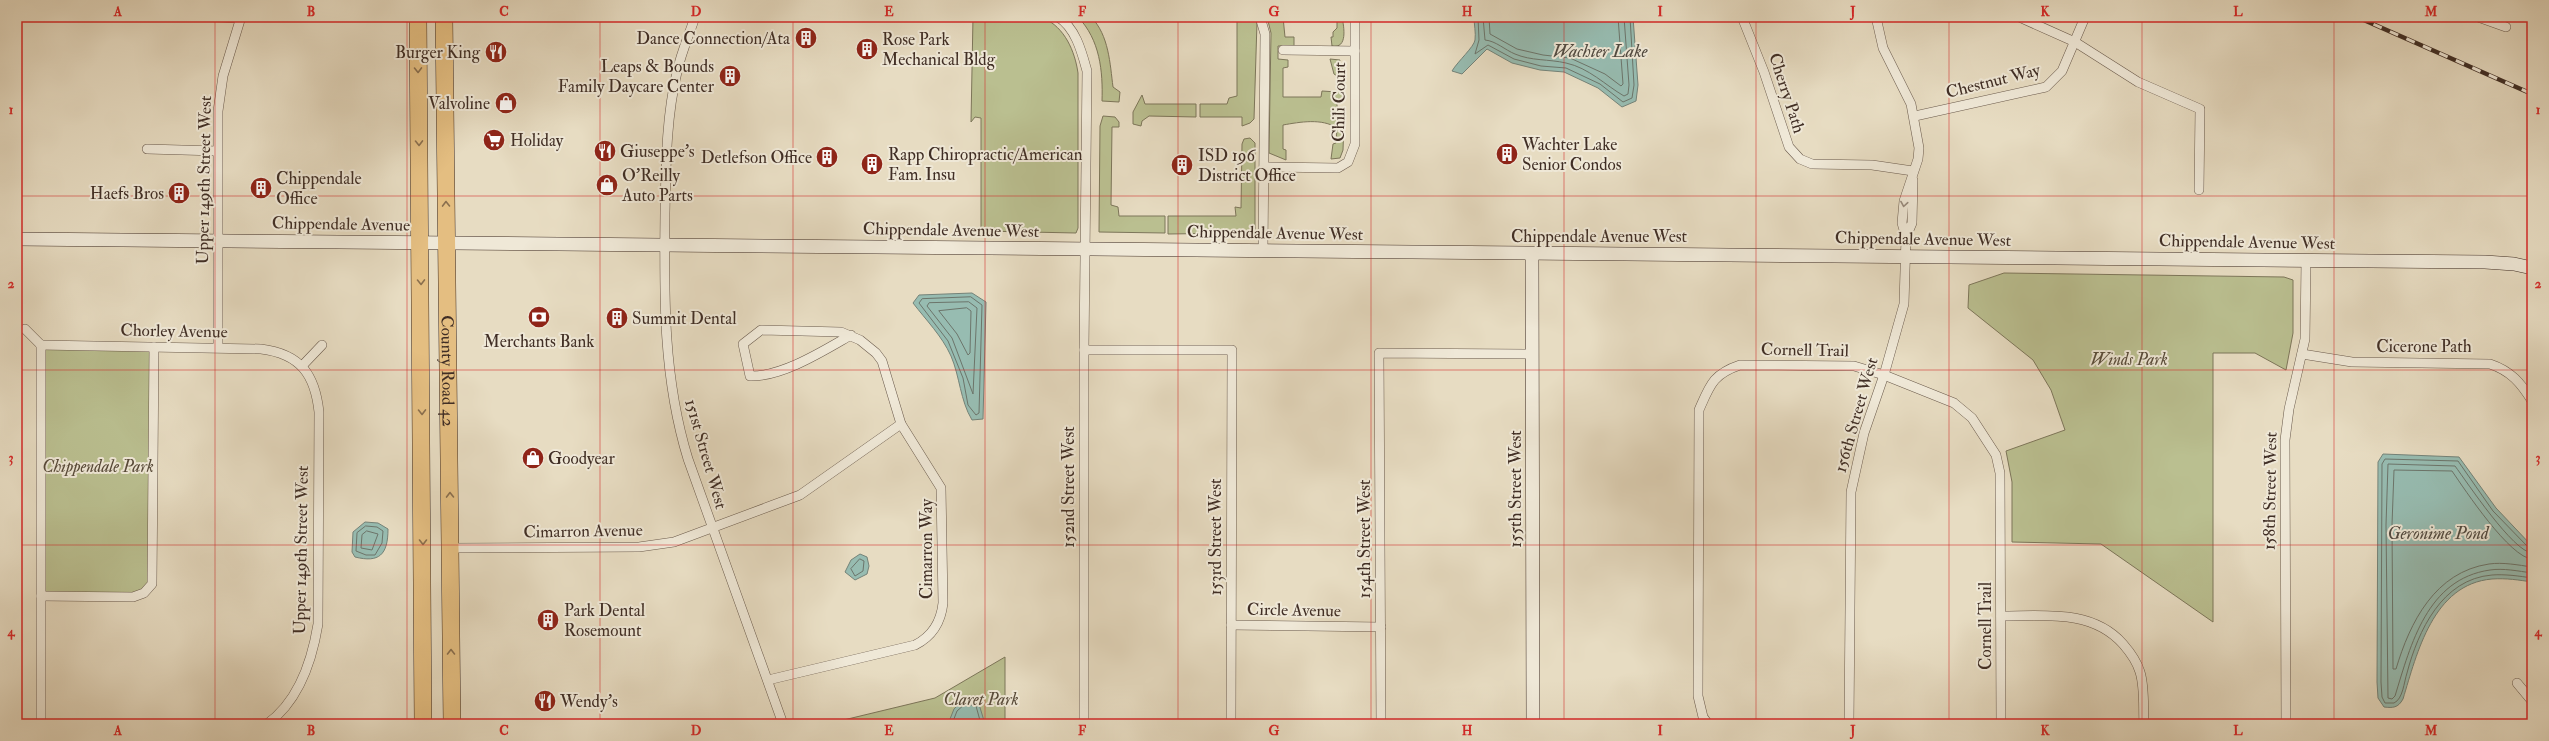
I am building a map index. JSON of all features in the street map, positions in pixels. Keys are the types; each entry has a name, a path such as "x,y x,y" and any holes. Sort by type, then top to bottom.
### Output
{"highway":[{"name":"County Road 42","path":"418,17 423,724"},
{"name":"County Road 42","path":"444,17 452,724"},
{"path":"423,662 432,672 434,724"}],"street":[{"path":"216,17 241,17"},
{"name":"Upper 149th Street West","path":"218,347 217,151 220,94 241,17"},
{"name":"151st Street West","path":"695,17 677,72 668,140 665,245 665,329 672,396 682,441 712,528 768,680 782,724"},
{"name":"152nd Street West","path":"1058,17 1063,20 1079,43 1087,71 1084,350 1084,724"},
{"path":"1260,17 1265,34 1263,251"},
{"name":"Chili Court","path":"1264,167 1338,168 1348,162 1355,144 1355,17"},
{"name":"Cherry Path","path":"1742,17 1764,72 1786,141 1793,154 1804,162 1812,164 1872,165 1913,171"},
{"name":"156th Street West","path":"1849,724 1851,492 1864,433 1884,375 1904,304 1906,237 1902,223 1904,201 1919,148 1915,116 1905,88 1883,48 1876,17"},
{"path":"2019,17 2075,42 2138,82 2200,110 2199,190"},
{"name":"Chestnut Way","path":"1915,116 2046,87 2062,71 2085,17"},
{"path":"2478,17 2506,27"},
{"name":"Chili Court","path":"1283,50 1355,51"},
{"path":"147,148 217,151"},
{"name":"Chippendale Avenue","path":"17,239 665,245"},
{"name":"Chippendale Avenue West","path":"665,245 2485,262 2514,264 2532,268"},
{"name":"155th Street West","path":"1532,254 1533,724"},
{"name":"158th Street West","path":"2286,724 2285,440 2289,409 2302,354 2305,325 2306,261"},
{"path":"25,329 41,345 41,724"},
{"path":"761,330 830,332 850,335 820,353 764,376 750,376 743,344 761,330"},
{"name":"Cimarron Way","path":"768,680 915,645 928,637 938,625 943,603 942,495 935,476 901,424 882,361 869,346 850,335"},
{"name":"Chorley Avenue","path":"41,345 218,347 274,350 288,356 302,366"},
{"path":"302,366 322,345"},
{"path":"41,596 133,597 144,593 152,584 154,346"},
{"name":"153rd Street West","path":"1084,350 1232,350 1231,724"},
{"name":"154th Street West","path":"1381,724 1379,353 1532,354"},
{"name":"Cicerone Path","path":"2302,354 2352,362 2490,364 2504,370 2515,378 2532,401"},
{"name":"Cornell Trail","path":"1708,724 1703,717 1698,696 1699,410 1712,381 1725,370 1740,365 1845,365 1884,375 1954,403 1972,418 1996,455 2000,473 2001,724"},
{"name":"Upper 149th Street West","path":"273,722 287,705 299,685 314,650 318,624 319,412 314,383 302,366"},
{"path":"712,528 800,495 901,424"},
{"name":"Cimarron Avenue","path":"451,548 651,546 674,542 712,528"},
{"path":"2001,616 2076,617 2098,623 2115,635 2130,651 2140,672 2144,724"},
{"name":"Circle Avenue","path":"1231,625 1381,627"},
{"path":"2517,683 2532,701"}],"green space":[{"path":"1020,15 1043,18 1057,27 1068,41 1077,65 1078,73 1078,228 1076,233 981,231 981,118 975,117 971,122 973,17"},
{"path":"1078,17 1091,17 1102,32 1108,50 1113,87 1120,92 1119,102 1102,101 1102,78 1099,56 1091,36"},
{"path":"1237,17 1253,17 1257,22 1254,119 1250,123 1242,126 1242,117 1200,117 1200,104 1227,104 1229,98 1237,96"},
{"path":"1267,17 1283,17 1285,37 1294,37 1294,46 1278,46 1278,59 1288,60 1288,67 1283,68 1283,97 1321,97 1322,91 1337,92 1337,76 1334,74 1330,59 1340,60 1339,63 1344,66 1343,98 1337,99 1337,124 1344,123 1343,150 1340,158 1331,159 1333,144 1336,143 1337,128 1318,122 1283,125 1283,149 1286,150 1286,160 1269,153 1271,33"},
{"path":"1337,17 1342,17 1344,36 1341,44 1332,46 1331,37 1333,37 1333,32 1337,28"},
{"path":"1142,95 1145,104 1196,104 1196,117 1149,116 1142,121 1141,126 1133,124 1133,112"},
{"path":"1103,116 1115,117 1119,122 1119,127 1112,127 1111,205 1118,207 1119,216 1165,216 1165,233 1099,232 1100,126"},
{"path":"1250,138 1255,143 1255,231 1252,236 1243,233 1168,234 1168,216 1236,216 1235,207 1241,208 1242,144 1244,139"},
{"name":"Winds Park","path":"2004,273 2284,277 2293,280 2293,333 2286,370 2255,353 2213,353 2213,622 2101,544 2012,542 2012,482 2006,451 2065,430 2051,390 2033,360 1968,308 1969,285"},
{"name":"Chippendale Park","path":"42,345 155,347 154,585 146,593 41,598"},
{"name":"Claret Park","path":"1005,657 1005,724 827,724 935,698"}],"water":[{"name":"Wachter Lake","path":"1474,17 1633,17 1638,85 1636,101 1622,107 1598,88 1564,72 1540,70 1512,63 1487,49 1462,74 1452,71 1474,43"},
{"path":"972,293 986,302 983,419 972,420 965,405 951,356 938,335 913,303 919,295"},
{"name":"Geronime Pond","path":"2383,454 2459,457 2496,508 2532,546 2532,582 2512,579 2492,579 2472,584 2455,593 2442,607 2422,642 2403,699 2395,707 2384,707 2378,698 2377,682 2378,462"},
{"path":"365,522 378,523 388,529 388,538 384,551 376,558 363,559 355,557 352,552 353,532"},
{"path":"860,554 867,557 869,566 867,574 855,580 845,572 851,560"},
{"path":"963,700 978,701 985,724 948,724 954,709"}],"railway":[{"path":"2357,17 2532,94"}],"place":[{"name":"Dance Connection/Ata","path":"806,38"},
{"name":"Rose Park Mechanical Bldg","path":"867,49"},
{"name":"Burger King","path":"496,52"},
{"name":"Leaps & Bounds Family Daycare Center","path":"730,76"},
{"name":"Valvoline","path":"506,103"},
{"name":"Holiday","path":"494,140"},
{"name":"Giuseppe's","path":"605,151"},
{"name":"Wachter Lake Senior Condos","path":"1507,154"},
{"name":"Detlefson Office","path":"827,157"},
{"name":"Rapp Chiropractic/American Fam. Insu","path":"872,164"},
{"name":"ISD 196 District Office","path":"1182,165"},
{"name":"O'Reilly Auto Parts","path":"607,185"},
{"name":"Chippendale Office","path":"261,188"},
{"name":"Haefs Bros","path":"179,193"},
{"name":"Merchants Bank","path":"539,317"},
{"name":"Summit Dental","path":"617,318"},
{"name":"Goodyear","path":"533,458"},
{"name":"Park Dental Rosemount","path":"548,620"},
{"name":"Wendy's","path":"545,701"}]}
